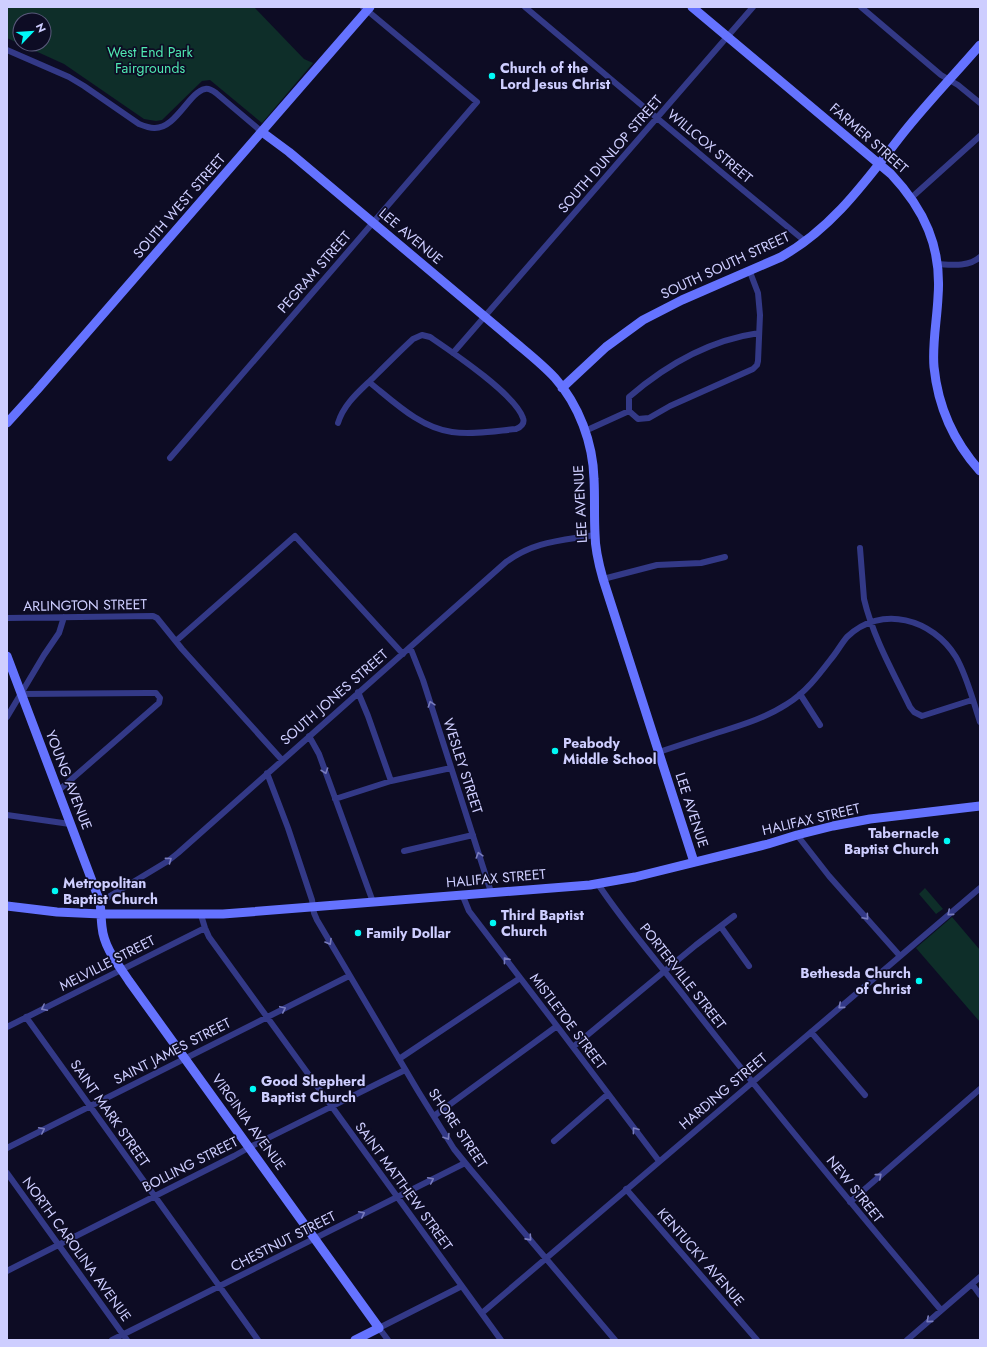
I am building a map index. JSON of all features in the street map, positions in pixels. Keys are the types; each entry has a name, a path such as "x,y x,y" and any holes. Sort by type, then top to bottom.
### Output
{"street":[{"name":"WILLCOX STREET","path":"526,7 806,242"},
{"name":"FARMER STREET","path":"692,7 880,164 896,179 919,209 931,235 938,264 938,296 934,354 936,383 943,410 951,430 960,446 980,472"},
{"name":"SOUTH DUNLOP STREET","path":"454,353 753,7"},
{"path":"861,7 941,75 958,85 980,103"},
{"name":"PEGRAM STREET","path":"170,458 477,102 367,8"},
{"name":"SOUTH WEST STREET","path":"7,422 37,390 262,132 367,8"},
{"name":"SOUTH SOUTH STREET","path":"562,388 606,347 643,320 682,300 782,257 806,242 844,207 905,131 980,45"},
{"path":"7,50 69,77 139,124 149,128 160,128 165,126 199,92 206,88 211,89 262,132"},
{"name":"LEE AVENUE","path":"262,132 289,152 546,368 562,388 579,416 585,432 592,461 594,478 596,548 603,579 694,862"},
{"path":"912,198 980,136"},
{"path":"938,264 963,264 979,260"},
{"path":"629,411 638,419 649,418 670,406 753,369 758,361 760,316 758,293 750,272"},
{"path":"629,411 630,397 642,386 673,364 716,343 759,333"},
{"path":"338,423 349,402 369,382 417,336 422,335 430,337 454,353 499,389 519,412 523,418 523,421 520,428 516,429 469,433 451,432 431,427 415,417 369,382"},
{"path":"585,432 629,411"},
{"name":"SOUTH JONES STREET","path":"100,902 168,860 514,556 525,550 545,543 595,535"},
{"path":"176,641 295,536 403,654"},
{"path":"860,548 864,599 871,622 880,646 910,707 919,716 924,716 972,700"},
{"path":"603,579 657,565 701,563 725,557"},
{"name":"ARLINGTON STREET","path":"7,618 153,616 157,618 282,760"},
{"path":"7,717 59,633 64,617"},
{"path":"659,752 760,719 781,708 800,694 822,671 847,638 863,625 881,620 898,619 916,623 937,634 957,658 980,722"},
{"name":"WESLEY STREET","path":"410,647 423,680 491,892"},
{"name":"YOUNG AVENUE","path":"7,656 100,902 101,914"},
{"path":"358,692 391,781"},
{"path":"21,694 156,693 159,695 160,701 58,791"},
{"path":"800,694 820,724"},
{"path":"309,736 319,754 373,902"},
{"path":"335,799 391,781 451,768"},
{"name":"SHORE STREET","path":"267,772 288,828 312,900 317,920 405,1070 465,1163 615,1340"},
{"name":"HALIFAX STREET","path":"7,906 57,912 201,915 598,884 635,877 768,844 824,828 859,821 980,806"},
{"path":"7,815 70,824"},
{"path":"404,851 473,835"},
{"path":"797,835 840,888 900,956"},
{"name":"PORTERVILLE STREET","path":"598,884 635,935 751,1082"},
{"name":"HARDING STREET","path":"482,1313 980,888"},
{"name":"MISTLETOE STREET","path":"462,894 469,911 558,1026 659,1161"},
{"name":"VIRGINIA AVENUE","path":"101,914 102,927 107,946 122,969 388,1340"},
{"path":"201,915 205,928"},
{"path":"573,1047 734,916"},
{"path":"721,927 749,966"},
{"name":"MELVILLE STREET","path":"7,1027 205,928"},
{"name":"SAINT MATTHEW STREET","path":"205,928 209,937 501,1340"},
{"name":"SAINT JAMES STREET","path":"7,1148 149,1078 267,1016 349,976"},
{"path":"398,1058 520,978"},
{"name":"SAINT MARK STREET","path":"26,1017 258,1340"},
{"path":"434,1116 558,1026"},
{"path":"811,1032 865,1095"},
{"name":"BOLLING STREET","path":"7,1271 405,1070"},
{"name":"NEW STREET","path":"751,1082 941,1310"},
{"path":"850,1202 980,1089"},
{"path":"554,1140 608,1094"},
{"name":"CHESTNUT STREET","path":"112,1340 125,1337 315,1238 465,1163"},
{"name":"NORTH CAROLINA AVENUE","path":"7,1173 125,1337"},
{"name":"KENTUCKY AVENUE","path":"626,1189 757,1340"},
{"path":"906,1340 980,1277"},
{"path":"972,1284 980,1295"},
{"path":"355,1340 462,1286"},
{"path":"913,1334 918,1340"}],"green space":[{"name":"West End Park Fairgrounds","path":"7,7 254,7 304,59 313,63 262,123 210,80 202,81 162,120 156,121 144,119 64,64 38,52 52,52 52,12 12,12 12,40 7,38"},
{"path":"925,888 943,909 936,914 919,894"},
{"path":"952,917 980,950 980,1022 916,948"}],"place":[{"name":"Church of the Lord Jesus Christ","path":"492,76"},
{"name":"Peabody Middle School","path":"555,751"},
{"name":"Tabernacle Baptist Church","path":"947,841"},
{"name":"Metropolitan Baptist Church","path":"55,891"},
{"name":"Third Baptist Church","path":"493,923"},
{"name":"Family Dollar","path":"358,933"},
{"name":"Bethesda Church of Christ","path":"919,981"},
{"name":"Good Shepherd Baptist Church","path":"253,1089"}]}
